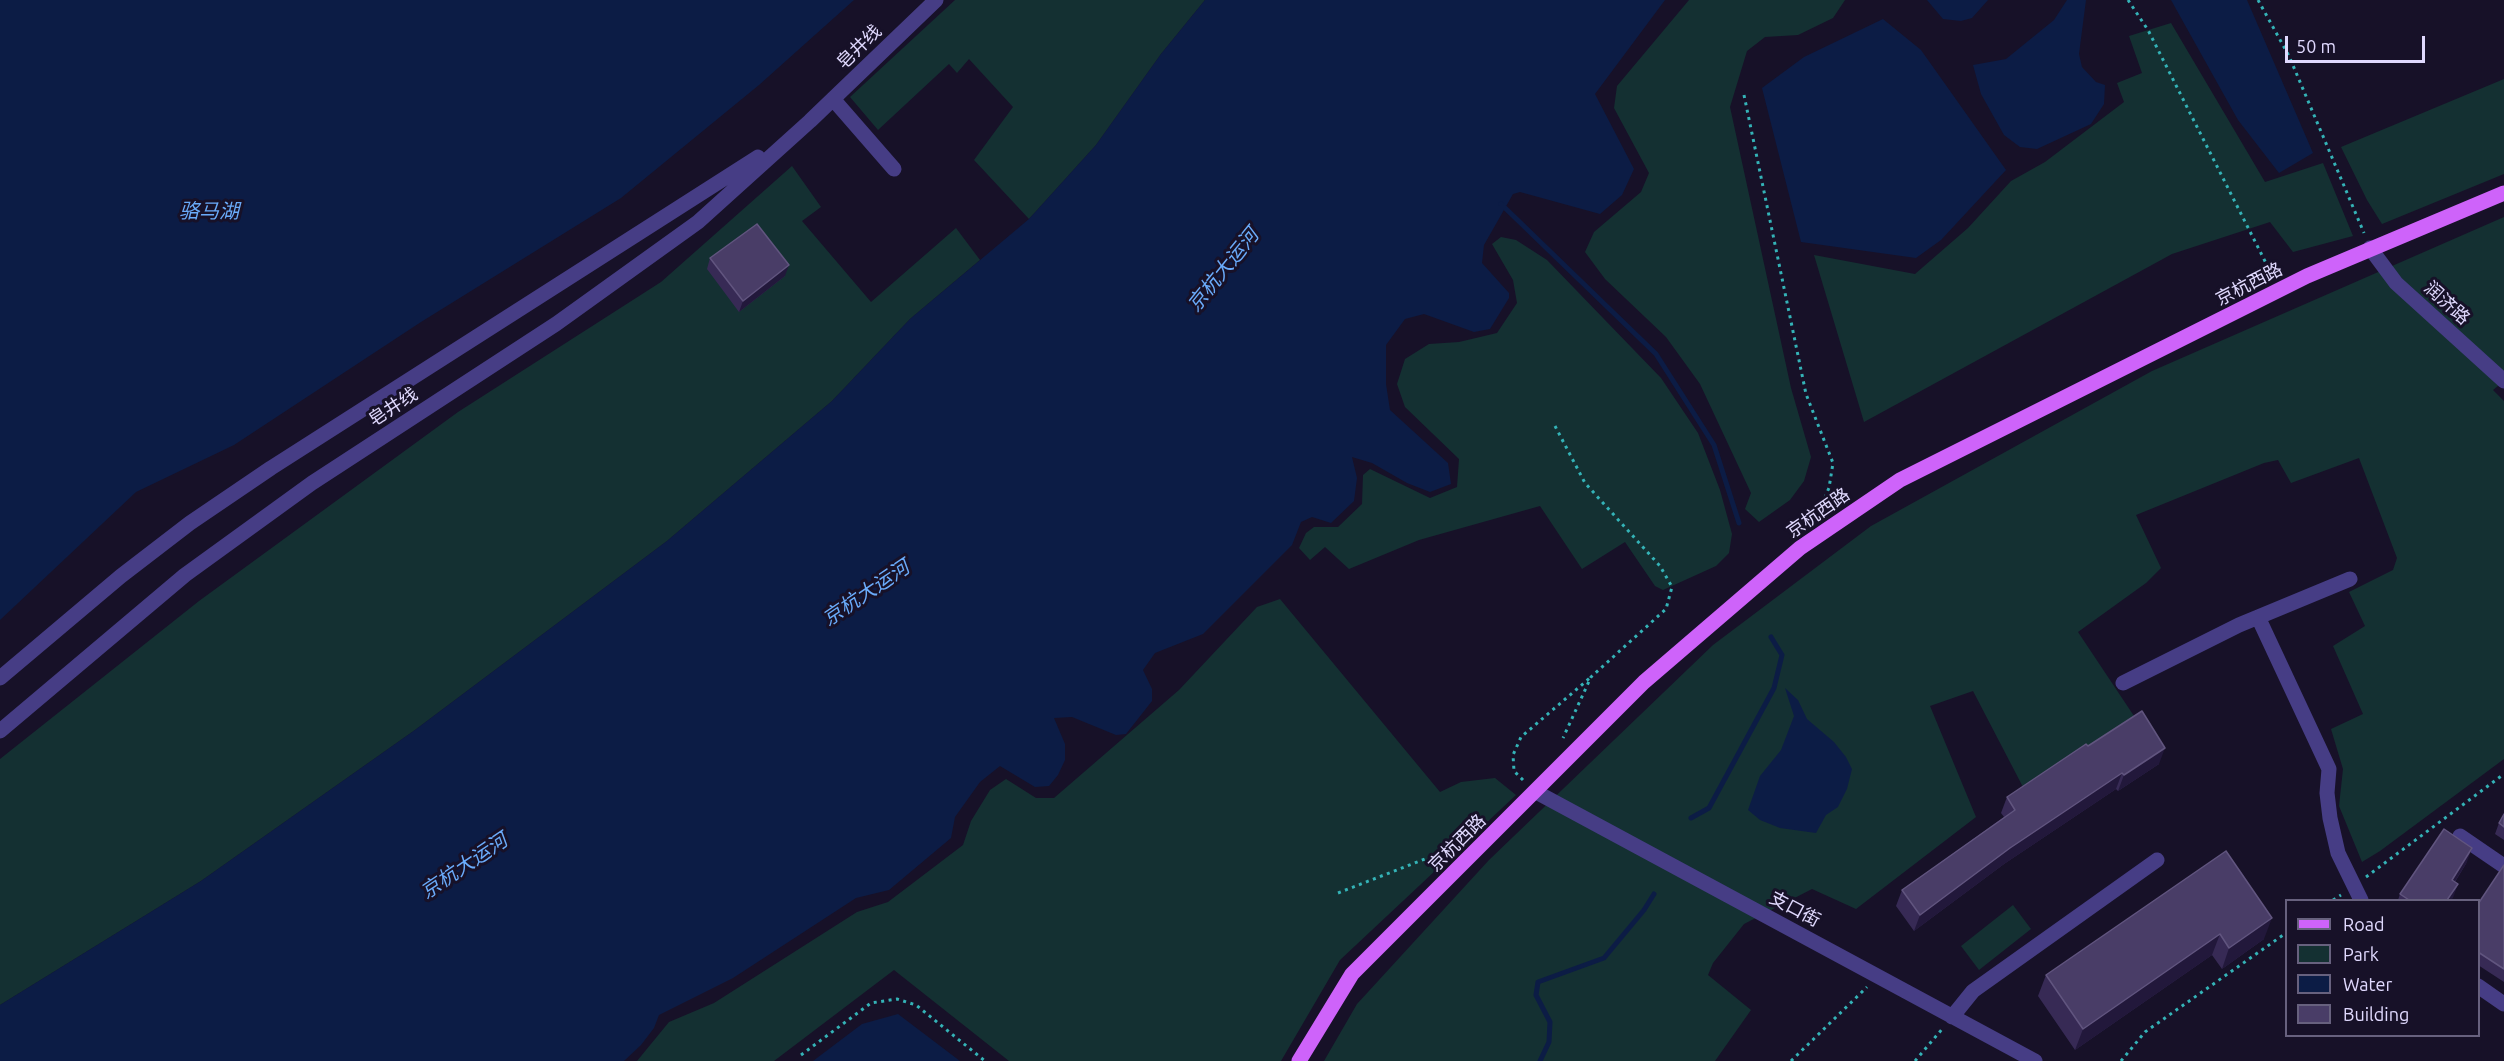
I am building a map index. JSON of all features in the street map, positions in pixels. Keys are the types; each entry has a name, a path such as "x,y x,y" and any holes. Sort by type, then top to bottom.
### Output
{"main road":[{"name":"京杭西路","path":"1299,1061 1352,974 1651,675 1800,548 1891,486 2280,290 2370,248 2504,193"}],"street":[{"name":"皂井线","path":"0,731 185,575 312,483 556,324 698,222 810,121 936,0"},
{"path":"833,99 894,170"},
{"name":"皂井线","path":"0,678 121,576 190,523 322,436 710,191 810,121"},
{"name":"润济路","path":"2370,248 2396,283 2504,381"},
{"path":"2123,683 2258,617 2350,579"},
{"path":"2258,617 2329,769 2327,793 2338,853 2360,899"},
{"name":"支口街","path":"1536,792 2035,1061"},
{"path":"2460,836 2504,866"},
{"path":"1952,1017 1973,991 2157,860"},
{"path":"2480,987 2504,1004"}],"path":[{"path":"2128,0 2148,30 2280,290"},
{"path":"2258,0 2289,56 2370,248"},
{"path":"1743,95 1806,394 1833,463 1829,488 1822,504 1800,529"},
{"path":"1536,792 1514,771 1513,755 1521,737 1666,609 1672,586 1660,566 1585,483 1555,426"},
{"path":"1562,740 1591,677"},
{"path":"2334,899 2504,774"},
{"path":"1338,893 1455,848"},
{"path":"2121,1061 2145,1032 2285,934"},
{"path":"1791,1061 1878,976"},
{"path":"801,1055 871,1003 897,999 916,1005 985,1061"},
{"path":"1915,1061 1952,1017"}],"green space":[{"path":"955,0 1205,0 1161,54 1096,145 1029,219 974,160 1013,107 969,59 957,73 949,64 878,130 850,97"},
{"path":"1689,0 1845,0 1833,18 1798,35 1765,37 1747,51 1730,107 1791,388 1811,457 1804,481 1790,500 1759,522 1745,509 1751,493 1700,384 1666,337 1605,279 1585,252 1594,232 1641,192 1649,173 1614,108 1617,86"},
{"path":"2171,23 2265,182 2323,163 2353,236 2293,252 2270,222 2172,254 1864,422 1814,255 1915,274 1968,228 2011,181 2045,162 2124,102 2117,83 2142,73 2129,36"},
{"path":"2504,79 2504,174 2382,224 2367,200 2341,147"},
{"path":"792,166 821,207 802,221 871,302 956,228 980,260 910,319 832,401 667,541 415,730 201,881 0,1005 0,759 199,601 458,412 661,282"},
{"path":"2504,217 2504,381 2493,390 2504,401 2504,759 2380,851 2362,862 2339,806 2343,769 2331,729 2363,714 2333,646 2365,626 2349,592 2393,570 2397,558 2359,458 2291,483 2278,460 2264,463 2136,515 2161,568 2146,583 2078,632 2138,722 2024,789 1973,691 1930,706 1976,817 1856,909 1812,889 1744,924 1713,963 1708,975 1751,1010 1715,1061 1324,1061 1357,1004 1489,860 1713,645 1871,526 2152,371"},
{"path":"1501,237 1516,240 1547,260 1661,378 1698,433 1720,490 1732,534 1729,553 1716,566 1663,590 1655,586 1625,542 1582,569 1540,506 1419,540 1349,569 1325,547 1310,560 1299,548 1306,533 1314,527 1338,527 1362,504 1363,475 1370,469 1430,498 1457,487 1459,459 1405,407 1397,384 1405,359 1429,344 1459,342 1497,333 1517,303 1513,280 1492,244"},
{"path":"1280,599 1440,792 1461,782 1495,778 1516,795 1340,960 1281,1061 1009,1061 894,970 774,1061 637,1061 669,1022 714,1003 857,912 888,902 963,845 971,821 990,790 1006,779 1036,798 1054,798 1179,690 1257,607"},
{"path":"2013,905 2031,929 1979,970 1961,946"}],"water":[{"name":"骆马湖","path":"0,0 854,0 759,85 621,198 421,322 234,445 136,492 0,620"},
{"name":"京杭大运河","path":"1205,0 1665,0 1595,94 1634,169 1622,195 1600,214 1520,192 1513,194 1484,245 1482,263 1509,293 1509,298 1490,329 1474,332 1424,314 1405,319 1386,345 1386,384 1390,410 1448,463 1451,484 1430,492 1407,483 1372,463 1352,457 1357,478 1354,501 1331,523 1312,517 1301,522 1292,545 1203,634 1155,653 1143,670 1152,689 1152,701 1126,734 1116,735 1072,717 1054,718 1065,744 1065,760 1058,775 1049,786 1035,787 1000,766 980,782 955,817 951,838 889,890 856,898 733,978 659,1015 654,1028 641,1045 624,1061 0,1061 0,1005 201,881 415,730 667,541 832,401 910,319 1029,219 1096,145 1161,54"},
{"path":"1927,0 1988,0 1972,18 1961,21 1943,19"},
{"path":"2067,0 2086,0 2079,54 2082,67 2096,82 2105,85 2104,104 2091,124 2037,149 2020,147 2004,135 1981,94 1973,65 2006,59 2054,20"},
{"path":"2171,0 2247,0 2313,153 2279,173 2238,120"},
{"path":"1883,19 1921,50 2006,170 1941,240 1916,258 1801,242 1762,88 1804,57"},
{"path":"1785,688 1798,700 1807,719 1834,742 1852,769 1847,789 1838,807 1826,815 1816,833 1780,828 1760,820 1748,810 1760,776 1781,750 1794,716"},
{"path":"898,1014 960,1061 813,1061 862,1024"}],"building":[{"path":"757,224 789,265 743,301 710,258"},
{"path":"2142,711 2165,748 2124,775 2122,773 2010,848 1920,915 1902,890 2015,810 2007,797 2086,744 2088,746"},
{"path":"2504,814 2504,827 2499,823"},
{"path":"2444,829 2472,848 2452,880 2458,884 2448,899 2408,899 2400,894"},
{"path":"2226,851 2272,918 2229,948 2220,934 2083,1029 2046,975"},
{"path":"2504,865 2504,969 2480,953 2480,901"}],"waterway":[{"path":"1501,204 1656,354 1714,445 1739,523"},
{"path":"1691,818 1709,808 1774,688 1782,655 1771,637"},
{"path":"1540,1061 1549,1042 1550,1022 1536,995 1538,982 1604,958 1644,910 1654,894"}]}
